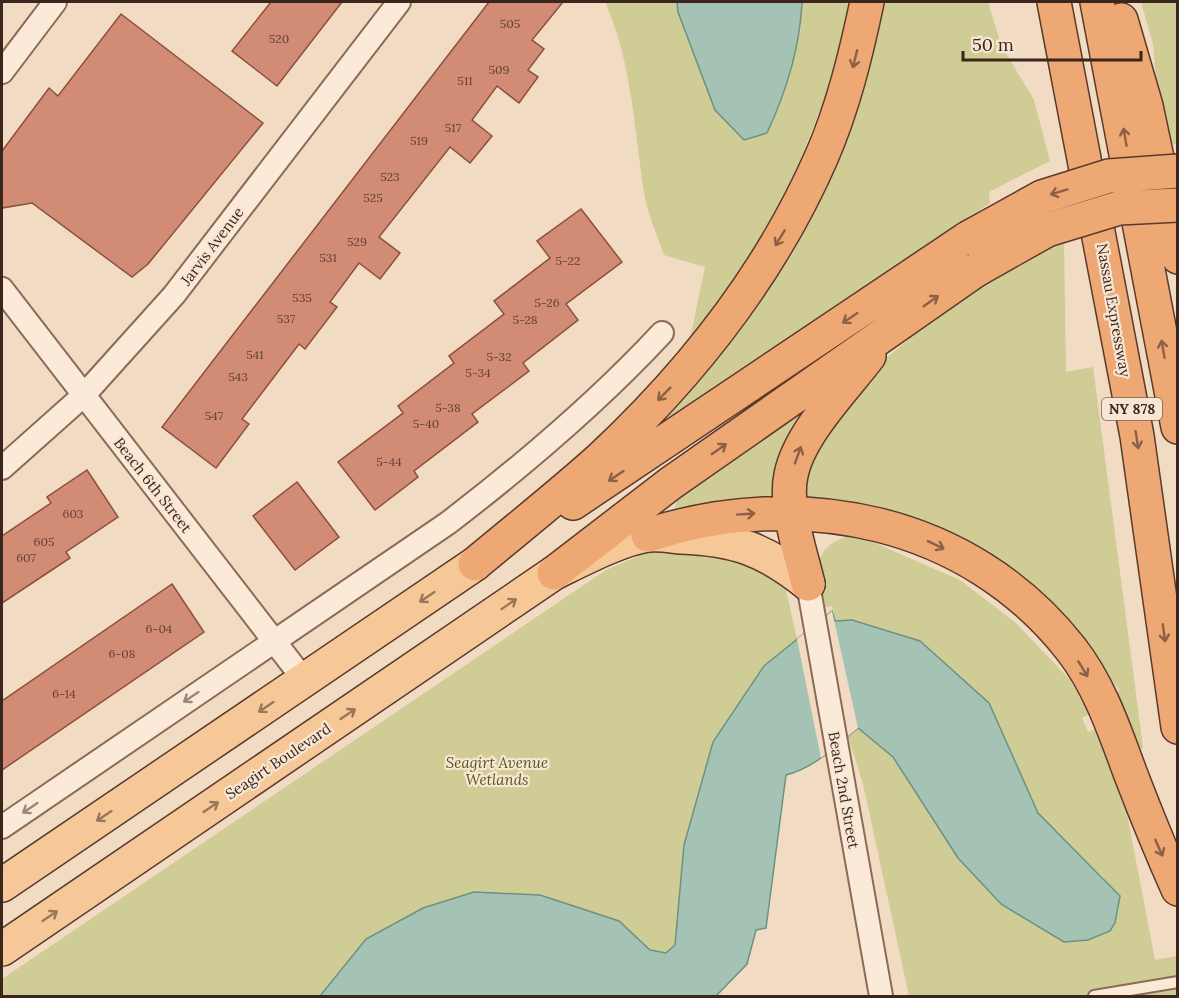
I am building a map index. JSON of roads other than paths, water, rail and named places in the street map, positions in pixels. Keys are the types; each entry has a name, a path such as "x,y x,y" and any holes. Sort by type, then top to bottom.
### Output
{"highway":[{"path":"475,564 600,458 678,379 736,308 783,233 822,157 854,65 867,2"},
{"name":"Nassau Expressway","path":"1054,2 1137,436 1178,727"},
{"name":"NY 878","path":"1097,2 1178,428"},
{"path":"1116,2 1146,106 1178,257"},
{"path":"475,564 610,480 968,238 1042,197 1109,176 1178,171"},
{"path":"554,573 671,483 976,270 1047,231 1119,208 1178,205"},
{"path":"808,584 792,512 790,476 802,444 888,331"},
{"path":"648,535 682,524 741,514 792,512 871,521 935,543 990,576 1036,610 1071,650 1104,704 1155,838 1178,889"}],"main road":[{"path":"648,535 721,538 751,548 784,565 808,584"},
{"name":"Seagirt Boulevard","path":"2,949 554,573 648,535"},
{"path":"2,885 475,564"}],"street":[{"path":"2,72 55,2"},
{"name":"Jarvis Avenue","path":"2,468 84,395 174,295 399,2"},
{"name":"Beach 6th Street","path":"2,289 305,681"},
{"path":"2,827 448,523 506,479 612,387 662,333"},
{"name":"Beach 2nd Street","path":"808,584 881,996"}],"lane":[{"path":"1094,996 1178,982"}],"park label":[{"name":"Seagirt Avenue Wetlands","path":"497,770"}]}
